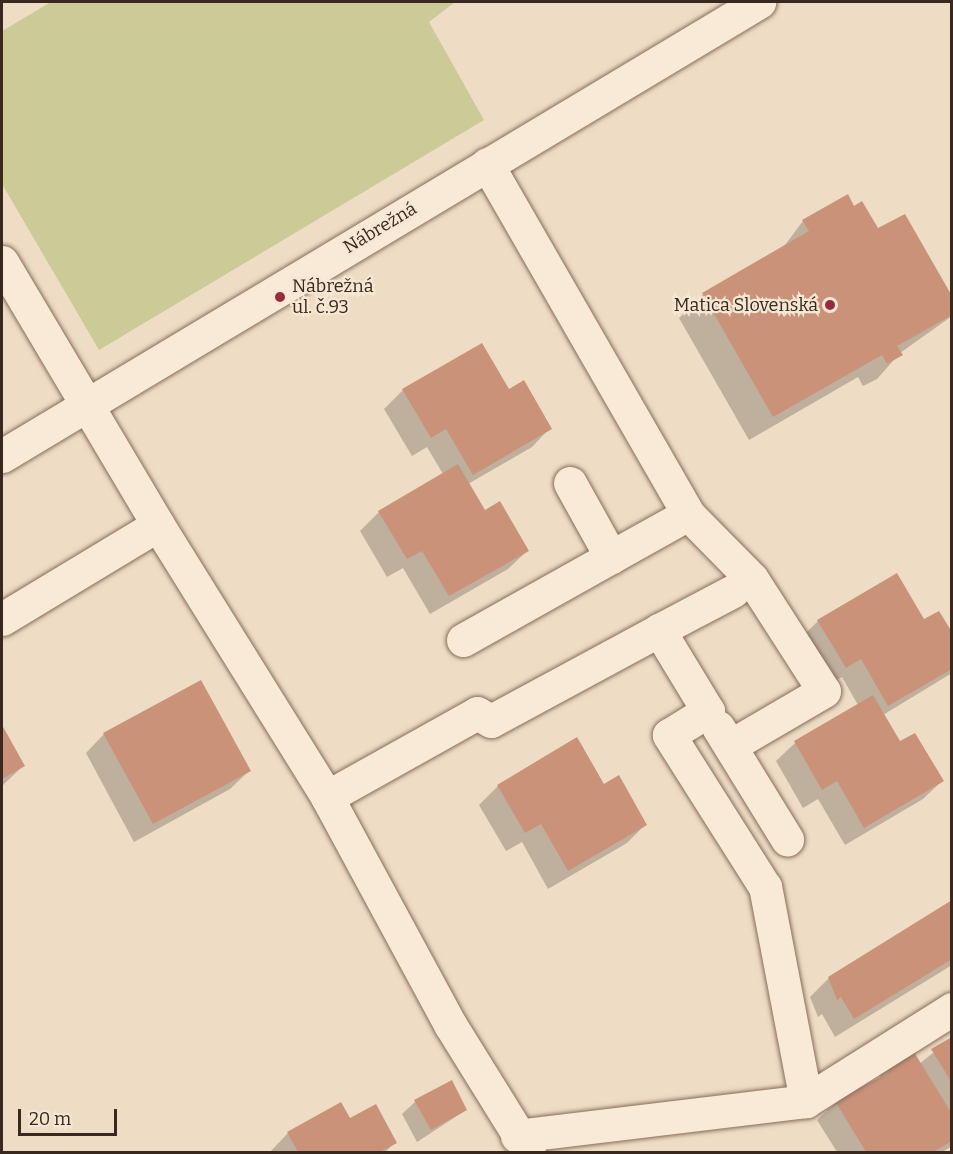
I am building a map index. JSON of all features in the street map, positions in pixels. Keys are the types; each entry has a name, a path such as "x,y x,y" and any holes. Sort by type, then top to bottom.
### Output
{"street":[{"name":"Nábrežná","path":"2,456 759,2"},
{"path":"487,164 688,514 752,579 824,691 730,746"},
{"path":"2,262 89,403 158,525 327,797 451,1026 523,1144 806,1101 951,1009"},
{"path":"570,483 610,557"},
{"path":"464,640 688,514"},
{"path":"2,619 158,525"},
{"path":"327,797 477,713 491,722 732,591"},
{"path":"659,630 787,838"},
{"path":"708,711 669,735 765,887 806,1101"}],"shaded area":[{"path":"51,2 455,2 429,22 484,120 99,350 2,184 2,31"}],"building":[{"name":"Matica Slovenská","path":"848,194 854,206 862,201 878,228 905,214 952,296 952,315 897,346 903,355 887,364 882,355 773,417 702,293 809,231 802,220"},
{"path":"482,343 509,389 524,380 552,429 473,475 446,429 431,438 402,389"},
{"path":"458,464 485,510 500,501 529,551 449,596 422,551 407,559 378,511"},
{"path":"897,573 924,619 939,611 952,632 952,669 888,706 861,659 846,668 817,620"},
{"path":"201,680 251,771 153,824 103,733"},
{"path":"873,695 900,741 915,733 944,781 864,828 837,781 822,790 794,741"},
{"path":"2,725 25,766 2,779"},
{"path":"577,737 604,784 619,775 647,825 568,871 541,824 525,833 497,785"},
{"path":"952,900 952,959 854,1019 841,997 837,1000 828,977"},
{"path":"952,1037 952,1083 931,1049"},
{"path":"914,1052 952,1114 952,1141 933,1152 866,1152 835,1101 888,1073 882,1064"},
{"path":"452,1080 467,1110 431,1130 414,1100"},
{"path":"341,1102 350,1118 376,1104 397,1143 380,1152 298,1152 287,1132"}],"place":[{"name":"Nábrežná ul. č.93","path":"280,297"},
{"name":"Matica Slovenská","path":"830,305"}]}
